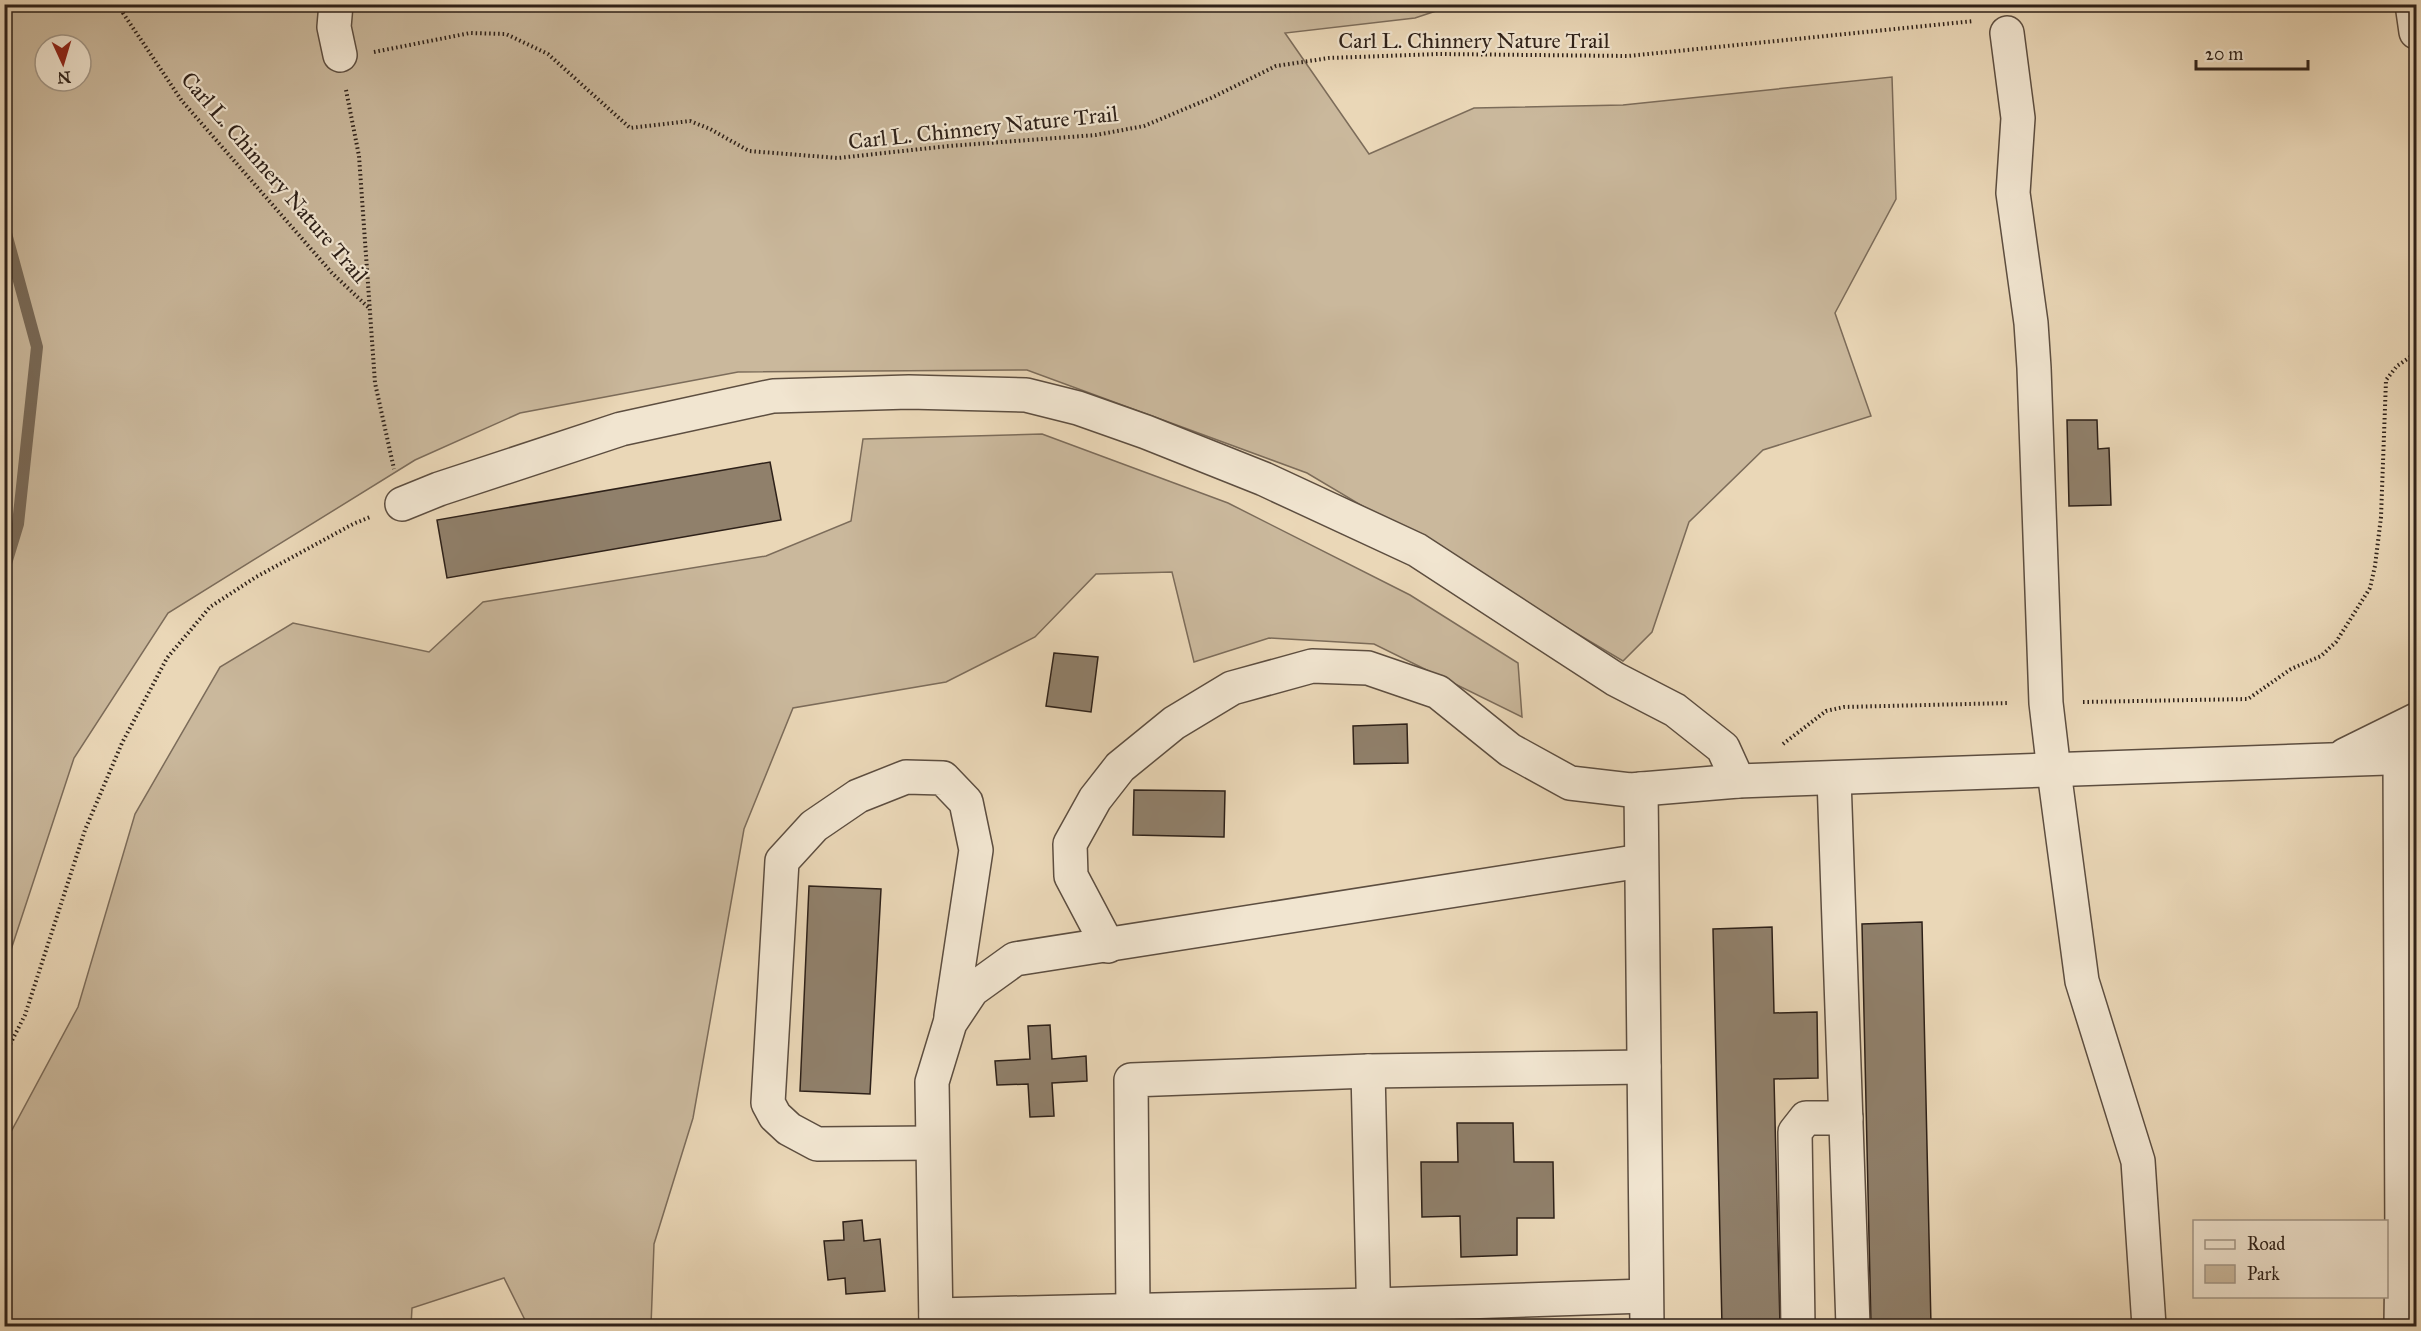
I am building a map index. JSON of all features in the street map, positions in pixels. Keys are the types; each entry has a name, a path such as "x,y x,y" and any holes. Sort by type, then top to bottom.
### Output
{"street":[{"path":"336,4 334,27 340,55"},
{"path":"2412,4 2416,32"},
{"path":"2007,33 2018,118 2013,193 2031,323 2034,368 2046,703 2082,981 2138,1161 2149,1326"},
{"path":"402,504 438,489 621,429 773,396 909,393 1026,395 1078,408 1146,432 1264,479 1417,550 1614,679 1676,710 1723,748 1738,781"},
{"path":"1108,946 1071,876 1070,844 1095,799 1120,767 1174,723 1232,688 1312,666 1368,668 1438,692 1510,750 1570,783 1630,790 1738,781 2408,757 2401,1326"},
{"path":"2336,760 2416,720"},
{"path":"932,1143 817,1144 789,1129 775,1116 768,1103 782,861 814,826 858,796 906,777 943,778 966,802 976,850 950,1023 932,1082 936,1321 1132,1311 1373,1316 1647,1311 1641,789"},
{"path":"1834,778 1853,1326"},
{"path":"950,1023 972,990 1015,959 1641,861"},
{"path":"1132,1311 1131,1080 1368,1071 1644,1067"},
{"path":"1368,1071 1373,1316"},
{"path":"1798,1326 1795,1132 1806,1118 1846,1118"}],"path":[{"name":"Carl L. Chinnery Nature Trail","path":"121,4 123,13 182,101 332,273 370,308"},
{"name":"Carl L. Chinnery Nature Trail","path":"402,504 375,383 359,156 340,55 388,51 470,33 506,34 548,54 630,128 690,121 710,129 749,151 838,158 949,146 1096,135 1144,126 1211,98 1276,66 1329,57 1438,54 1628,56 2004,17 2007,33"},
{"path":"1777,780 1778,755 1784,741 1826,711 1844,707 2248,699 2291,669 2321,656 2336,642 2370,588 2381,517 2386,380 2397,366 2416,353"},
{"path":"4,1056 25,1015 85,830 122,743 167,658 210,607 256,577 353,524 402,504"}],"green space":[{"path":"5,5 1454,5 1415,18 1285,33 1369,154 1474,108 1623,105 1892,77 1896,199 1835,313 1871,416 1763,450 1689,522 1652,632 1623,661 1307,473 1027,370 738,372 520,413 415,460 168,613 74,758 5,968"},
{"path":"1042,434 1228,503 1410,595 1518,663 1522,717 1374,644 1269,638 1194,662 1172,572 1096,574 1035,637 946,682 793,708 744,829 693,1118 654,1244 651,1326 528,1326 504,1278 412,1308 411,1326 5,1326 5,1143 78,1007 135,814 220,667 293,623 429,652 483,602 766,556 851,521 863,439"}],"building":[{"path":"2067,420 2097,420 2098,449 2109,448 2111,505 2069,506"},
{"path":"770,462 781,520 447,578 437,520"},
{"path":"1054,653 1098,657 1091,712 1046,706"},
{"path":"1407,724 1408,763 1354,764 1353,726"},
{"path":"1134,790 1225,791 1224,837 1133,835"},
{"path":"809,886 881,889 870,1094 800,1091"},
{"path":"1922,922 1931,1326 1871,1326 1862,924"},
{"path":"1772,927 1774,1013 1817,1012 1818,1078 1774,1079 1780,1326 1722,1326 1713,929"},
{"path":"1050,1025 1052,1059 1086,1056 1087,1081 1052,1083 1054,1116 1030,1117 1028,1084 997,1085 995,1061 1030,1059 1028,1026"},
{"path":"1457,1123 1513,1123 1514,1162 1553,1162 1554,1218 1517,1218 1517,1255 1461,1257 1460,1216 1422,1217 1421,1162 1458,1162"},
{"path":"862,1220 864,1241 880,1239 885,1291 846,1294 845,1278 828,1280 824,1241 844,1240 843,1222"}],"waterway":[{"path":"4,226 37,347 18,524 4,570"}]}
